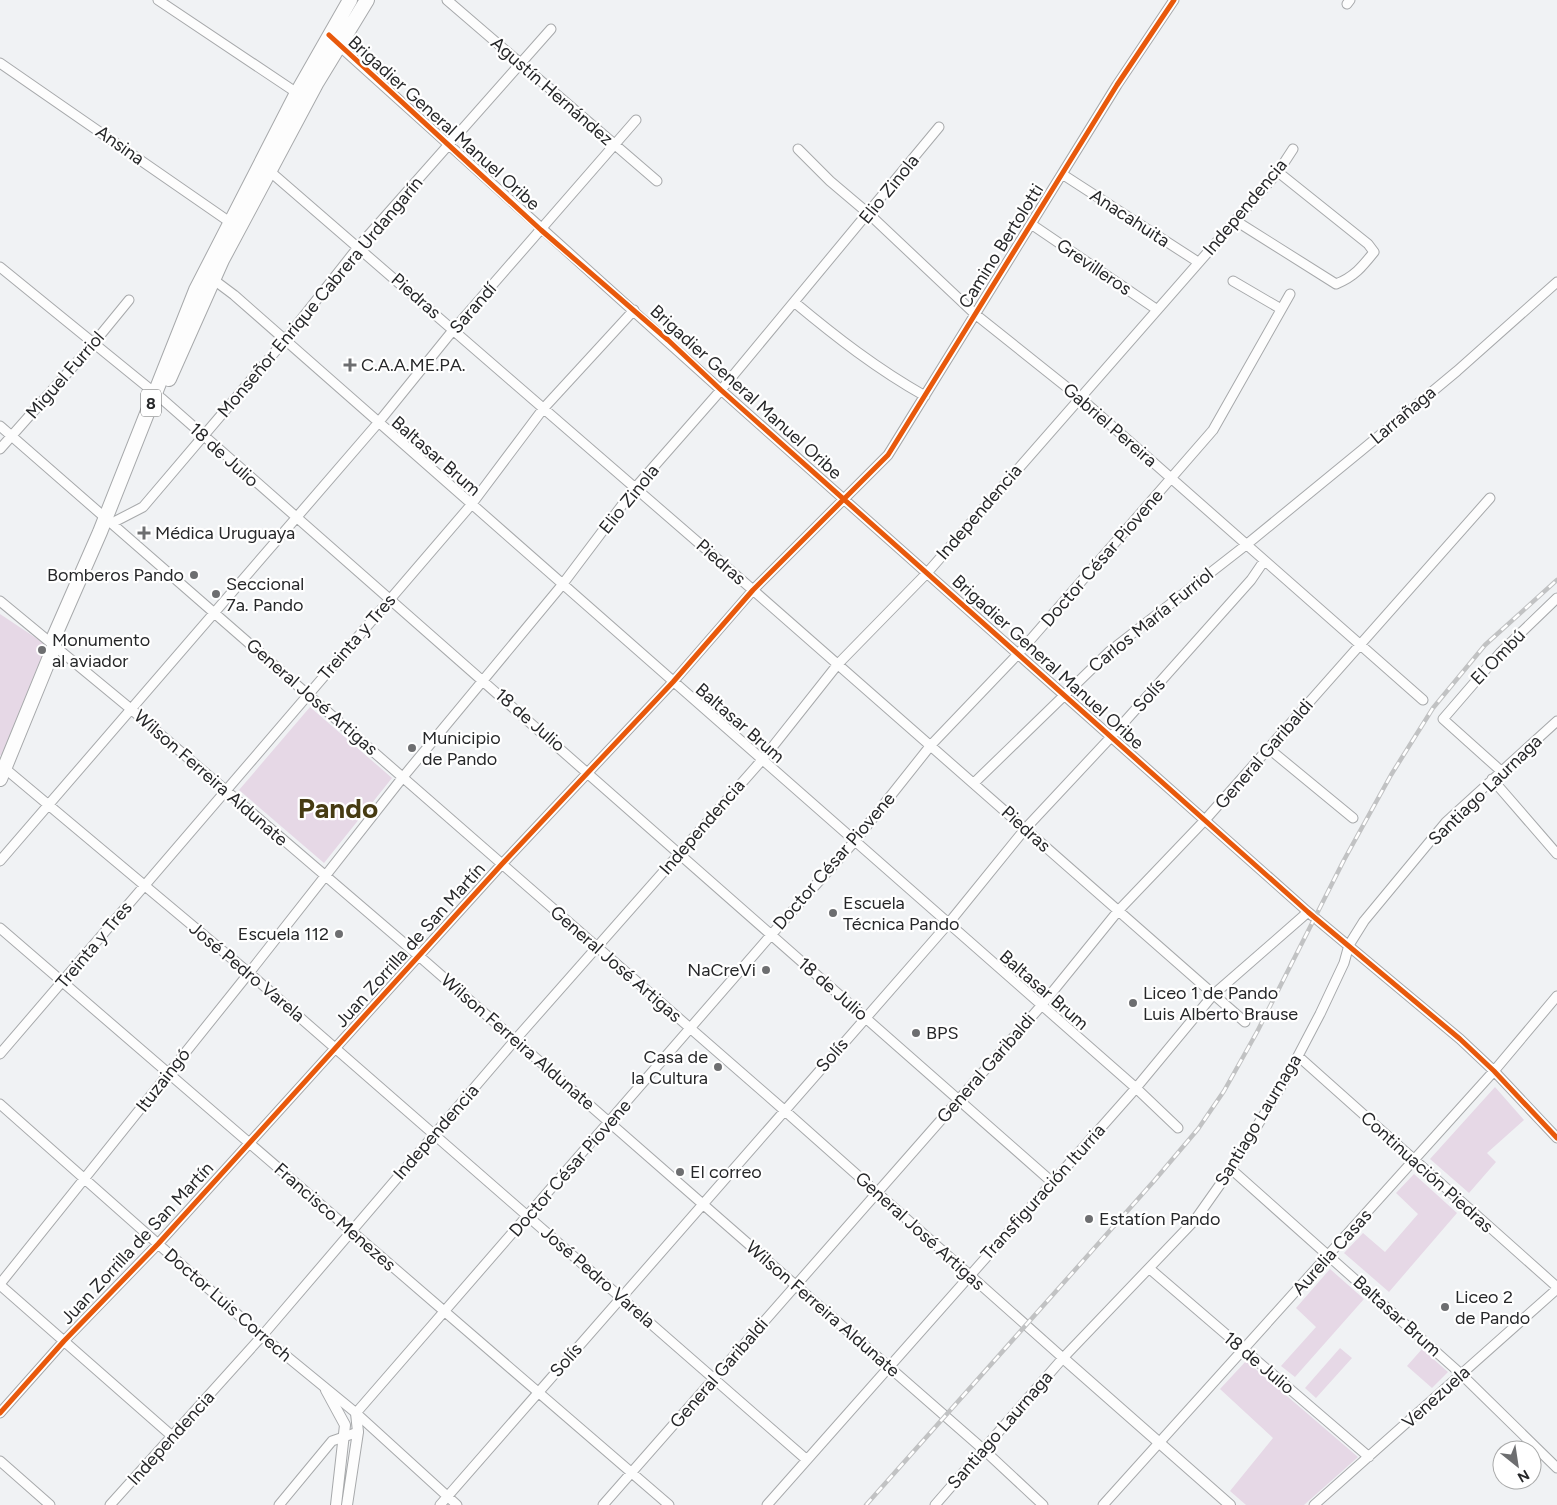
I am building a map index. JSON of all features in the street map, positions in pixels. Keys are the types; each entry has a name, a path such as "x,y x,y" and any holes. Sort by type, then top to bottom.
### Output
{"highway":[{"name":"8","path":"266,168 297,93 350,0"},
{"name":"8","path":"1,771 54,647 54,637 109,521 157,396 209,276 234,225 266,168 366,0"}],"street":[{"path":"158,0 297,93"},
{"name":"Agustín Hernández","path":"447,0 657,181"},
{"name":"Camino Bertolotti","path":"845,500 888,455 1117,85 1174,0"},
{"name":"Monseñor Enrique Cabrera Urdangarín","path":"109,521 143,506 285,340 359,246 551,29"},
{"name":"Brigadier General Manuel Oribe","path":"329,35 541,230 634,310 721,390 1308,912 1460,1039 1494,1071 1557,1138"},
{"name":"Ansina","path":"0,63 234,225"},
{"name":"Sarandí","path":"0,861 50,806 378,423 454,329 636,120"},
{"name":"Elio Zinola","path":"326,876 403,777 562,584 635,488 721,390 869,214 939,127"},
{"name":"Gabriel Pereira","path":"798,149 830,181 869,214 975,314 1079,397 1423,700"},
{"name":"Independencia","path":"110,1505 262,1336 350,1230 762,760 838,664 927,573 1156,309 1278,172 1293,149"},
{"name":"Piedras","path":"266,168 359,246 1246,1022"},
{"path":"1236,220 1336,284 1350,279 1360,270 1374,252 1368,244 1278,172"},
{"name":"Anacahuita","path":"1062,174 1198,262"},
{"name":"Grevilleros","path":"1031,224 1156,309"},
{"name":"18 de Julio","path":"0,267 157,396 588,772 1052,1182"},
{"name":"Baltasar Brum","path":"209,276 285,340 1136,1088 1178,1128"},
{"path":"1233,281 1281,309"},
{"name":"Larrañaga","path":"1246,545 1450,377 1557,282"},
{"name":"Doctor César Piovene","path":"356,1414 690,1028 854,842 931,745 1018,654 1219,422 1290,294"},
{"name":"Miguel Furriol","path":"0,449 93,344 129,300"},
{"path":"794,302 851,349 889,376 925,396"},
{"name":"Treinta y Tres","path":"0,1054 63,983 471,505 544,408 634,310"},
{"name":"General José Artigas","path":"0,426 784,1110 1230,1505"},
{"name":"General Garibaldi","path":"603,1505 1041,1006 1118,911 1205,820 1490,498"},
{"name":"Juan Zorrilla de San Martín","path":"0,1413 64,1341 158,1244 502,864 673,682 753,590 845,500"},
{"name":"Carlos María Furriol","path":"974,783 1122,641 1246,545"},
{"name":"Solís","path":"440,1505 948,924 1025,829 1111,737 1251,580 1264,561"},
{"name":"El Ombú","path":"1501,771 1443,719 1500,653 1557,598"},
{"path":"0,601 15,615"},
{"path":"0,605 15,615"},
{"name":"Wilson Ferreira Aldunate","path":"15,615 132,710 419,956 984,1450 1043,1505"},
{"name":"Santiago Laurnaga","path":"935,1505 1063,1358 1195,1220 1231,1169 1298,1056 1344,964 1349,945 1364,921 1446,822 1557,721"},
{"path":"1268,748 1353,818"},
{"name":"José Pedro Varela","path":"1,771 50,806 249,973 807,1460"},
{"path":"1492,779 1557,854"},
{"name":"Ituzaingó","path":"0,1284 326,876"},
{"name":"Transfiguración Iturria","path":"767,1505 1136,1088 1213,995 1308,912"},
{"name":"Francisco Menezes","path":"0,928 669,1505"},
{"name":"Aurelia Casas","path":"1103,1505 1494,1071 1557,996"},
{"name":"Continuación Piedras","path":"1298,1056 1557,1288"},
{"name":"Doctor Luis Correch","path":"0,1104 262,1336 356,1414 457,1505"},
{"name":"Baltasar Brum","path":"1231,1169 1462,1374 1557,1468"},
{"name":"18 de Julio","path":"1150,1269 1370,1457"},
{"path":"0,1284 172,1436"},
{"name":"Venezuela","path":"1314,1505 1557,1288"},
{"path":"326,1390 341,1414 346,1435 336,1505"},
{"path":"341,1414 356,1414 358,1432 348,1505"},
{"path":"279,1505 332,1441 358,1432"},
{"path":"0,1461 50,1505"}],"shaded area":[{"path":"0,614 51,648 5,759 0,755"},
{"path":"310,707 392,778 324,863 239,790"},
{"path":"1495,1087 1524,1120 1487,1153 1496,1162 1469,1193 1430,1159"},
{"path":"1414,1174 1457,1213 1389,1292 1344,1253 1363,1233 1385,1252 1418,1214 1396,1193"},
{"path":"1330,1269 1364,1299 1295,1377 1281,1366 1316,1327 1296,1308"},
{"path":"1340,1348 1352,1358 1316,1398 1305,1388"},
{"path":"1422,1349 1448,1372 1432,1388 1407,1366"},
{"path":"1246,1361 1358,1457 1304,1505 1246,1505 1230,1491 1273,1438 1220,1389"}],"railway":[{"path":"866,1505 1198,1129 1224,1091 1257,1032 1344,860 1391,775 1433,708 1485,645 1557,580"}],"cycle path":[{"path":"0,1413 64,1341 158,1244 502,864 673,682 753,590 888,455 1117,85 1174,0"},
{"path":"329,35 541,230 668,340 721,390 1308,912 1460,1039 1494,1071 1557,1138"}],"place":[{"name":"C.A.A.ME.PA.","path":"350,365"},
{"name":"Médica Uruguaya","path":"144,533"},
{"name":"Bomberos Pando","path":"194,575"},
{"name":"Seccional 7a. Pando","path":"216,594"},
{"name":"Monumento al aviador","path":"42,650"},
{"name":"Municipio de Pando","path":"412,748"},
{"name":"Escuela Técnica Pando","path":"833,913"},
{"name":"Escuela 112","path":"339,934"},
{"name":"NaCreVi","path":"766,970"},
{"name":"Liceo 1 de Pando Luis Alberto Brause","path":"1133,1003"},
{"name":"BPS","path":"916,1033"},
{"name":"Casa de la Cultura","path":"718,1067"},
{"name":"El correo","path":"680,1172"},
{"name":"Estatíon Pando","path":"1089,1219"},
{"name":"Liceo 2 de Pando","path":"1445,1307"}],"district":[{"name":"Pando","path":"338,808"}]}
